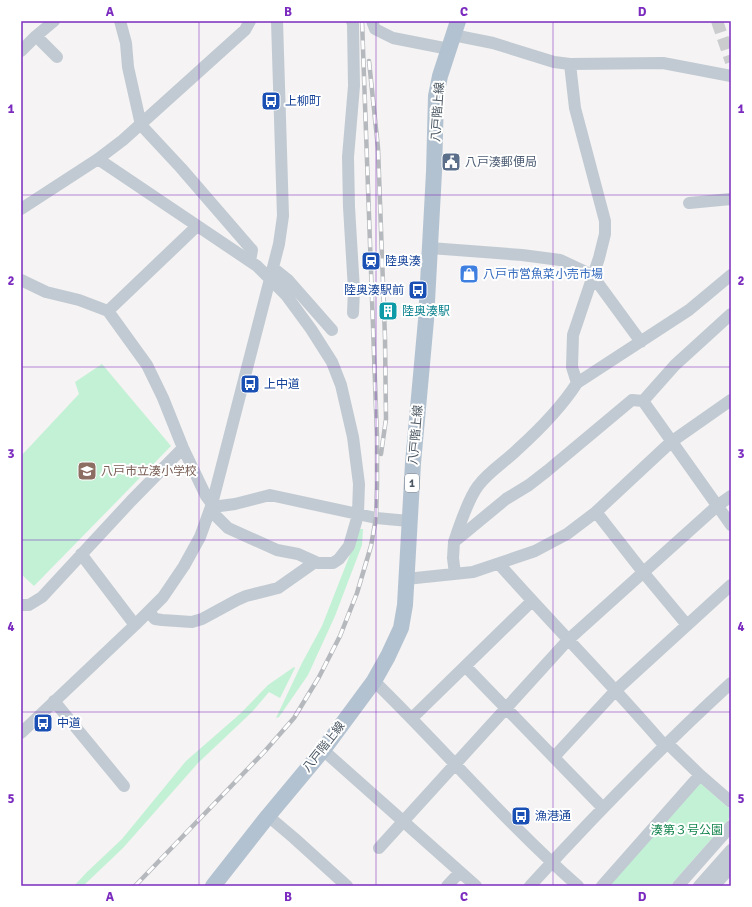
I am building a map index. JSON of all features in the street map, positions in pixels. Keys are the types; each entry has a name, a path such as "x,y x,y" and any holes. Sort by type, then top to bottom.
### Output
{"main road":[{"name":"八戸階上線","path":"213,886 268,816 323,750 374,681 401,628 405,605 426,320 434,172 436,96 440,76 453,35"}],"street":[{"path":"21,51 54,21"},
{"path":"120,21 126,43 128,67 141,125 181,168 252,250 250,261"},
{"path":"21,209 98,159 123,140 245,30 250,21"},
{"path":"21,733 163,597 184,566 200,537 212,504 279,244 283,216 277,21"},
{"path":"352,21 354,86 348,156 353,313"},
{"path":"372,21 375,29 393,38 453,35 493,43 554,62 570,64 663,63 731,76"},
{"path":"36,36 57,57"},
{"path":"570,64 575,108 605,221 605,234 599,258 573,335 572,367 578,383"},
{"path":"98,159 250,261 271,273 288,280 332,330"},
{"path":"688,203 731,199"},
{"path":"108,311 197,226"},
{"path":"430,248 522,255 560,260 592,275 641,342"},
{"path":"217,517 228,528 277,550 298,554 315,562 333,563 339,559 348,546 358,513 359,484 353,437 341,385 332,362 311,329 271,273"},
{"path":"454,574 454,542 459,527 477,487 489,474 518,450 544,424 569,396 578,383 689,310 731,275"},
{"path":"21,280 46,292 79,300 108,311 147,365 163,398 183,448 206,496 212,504 220,506 235,504 270,495 376,518 410,521"},
{"path":"643,401 675,365 731,314"},
{"path":"454,542 506,499 529,485 547,471 632,400 643,401"},
{"path":"406,578 473,572 535,551 568,534 596,512 671,442 731,400"},
{"path":"643,401 731,525"},
{"path":"21,606 29,605 42,597 183,448"},
{"path":"379,848 568,640 717,506 731,496"},
{"path":"596,512 643,572 688,625"},
{"path":"82,554 135,625"},
{"path":"149,612 156,618 162,620 192,622 202,619 246,596 278,588 315,562"},
{"path":"499,564 665,744 731,802"},
{"path":"554,757 616,690 731,585"},
{"path":"412,718 532,601"},
{"path":"466,667 603,808"},
{"path":"374,681 412,718 455,765 551,863 578,886"},
{"path":"530,886 665,744 731,683"},
{"path":"54,701 124,786"},
{"path":"323,750 476,886"},
{"path":"602,886 700,775"},
{"path":"268,816 346,886"},
{"path":"678,886 731,826"},
{"path":"699,886 731,850"},
{"path":"714,886 731,867"},
{"path":"447,886 460,872"}],"green space":[{"name":"八戸市立湊小学校","path":"102,364 171,446 34,586 21,574 21,456 79,394 75,382"},
{"path":"360,529 363,529 362,545 335,616 308,675 279,717 276,718 302,663 322,626"},
{"path":"294,667 295,668 280,698 269,692 252,712 198,763 123,848 83,886 74,886 122,839 186,761 241,713 268,685"},
{"name":"湊第３号公園","path":"698,781 731,810 729,819 670,886 605,886"}],"tunnel":[{"path":"717,21 731,62"}],"railway":[{"path":"135,886 265,751 294,718 319,677 340,636 357,593 371,546 376,518 377,437 362,21"},
{"path":"369,61 378,148 385,338 386,419 381,454"}],"place":[{"name":"上柳町","path":"271,101"},
{"name":"八戸湊郵便局","path":"451,162"},
{"name":"陸奥湊","path":"371,261"},
{"name":"八戸市営魚菜小売市場","path":"469,274"},
{"name":"陸奥湊駅前","path":"418,290"},
{"name":"陸奥湊駅","path":"388,311"},
{"name":"上中道","path":"250,384"},
{"name":"八戸市立湊小学校","path":"87,471"},
{"name":"中道","path":"43,723"},
{"name":"漁港通","path":"521,816"}]}
